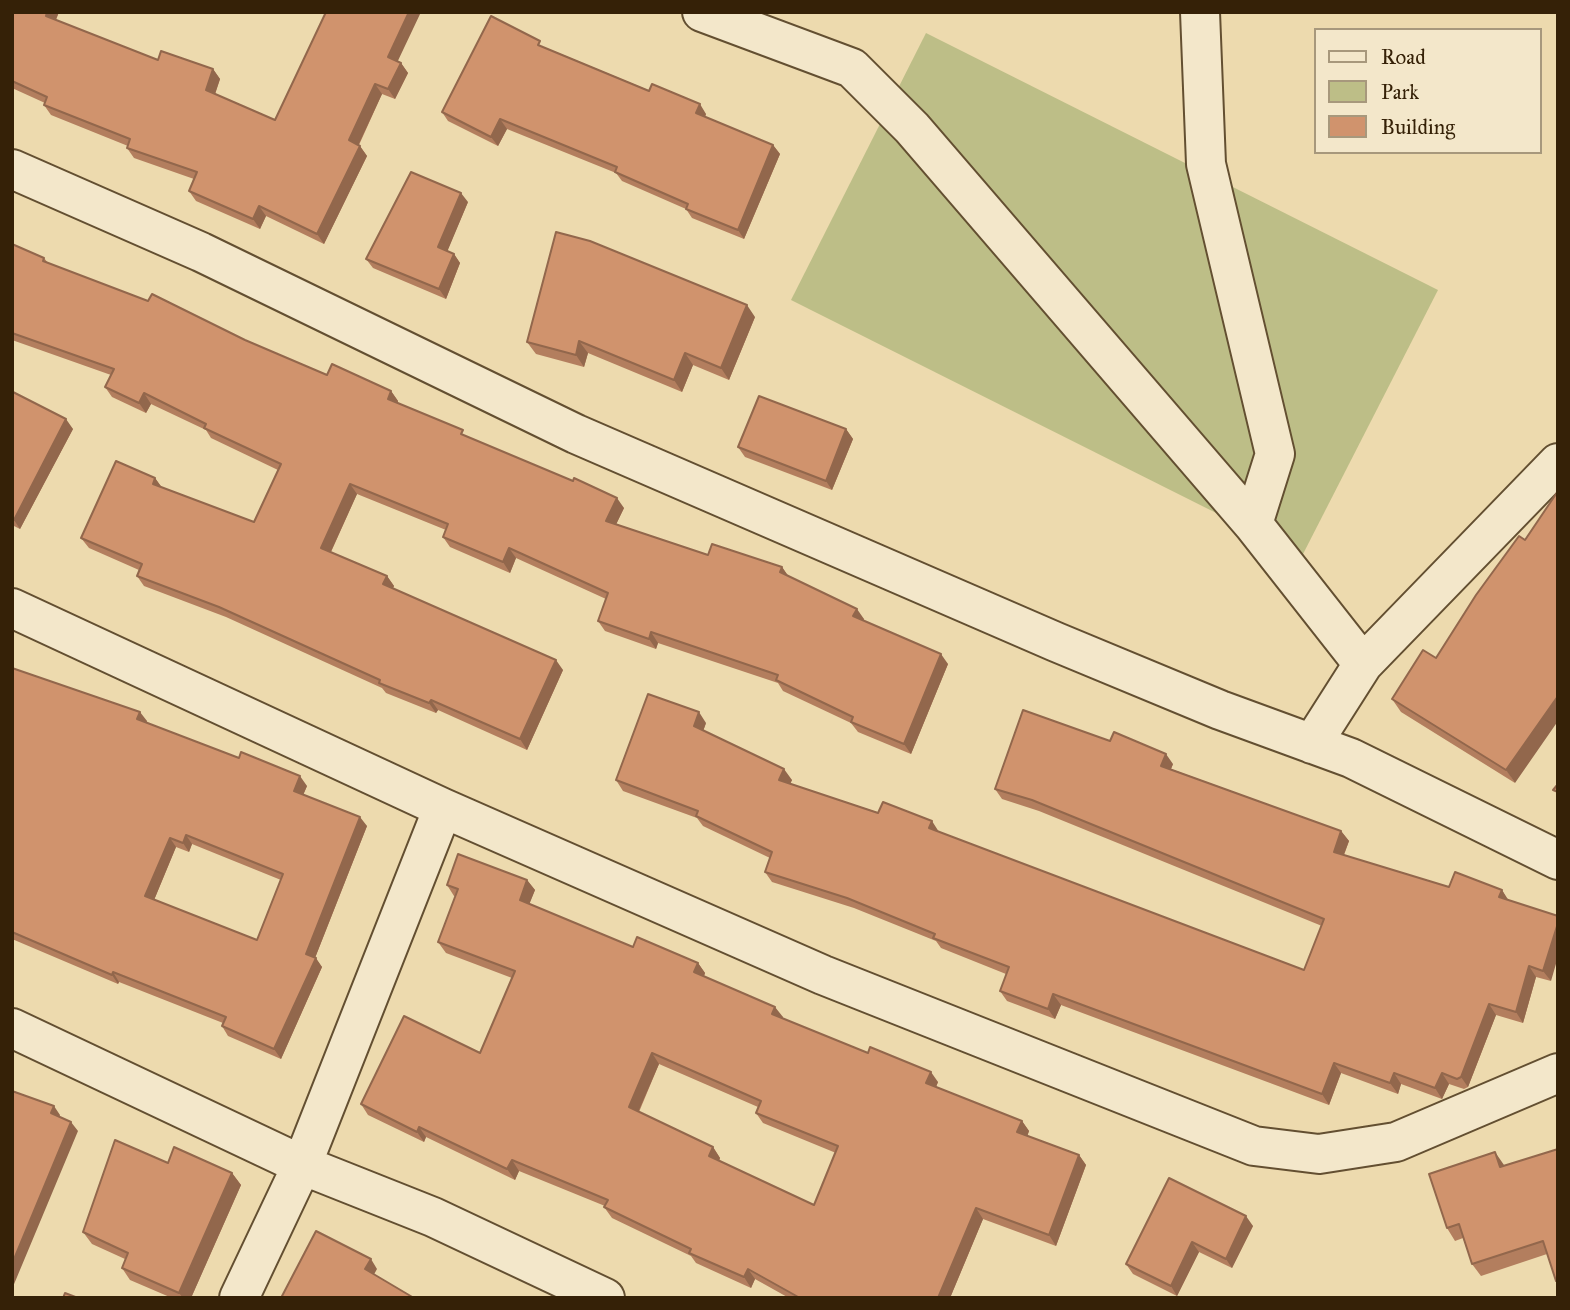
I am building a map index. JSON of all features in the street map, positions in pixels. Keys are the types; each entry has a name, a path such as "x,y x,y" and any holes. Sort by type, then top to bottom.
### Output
{"street":[{"path":"702,12 852,68 912,128 1253,524 1363,664"},
{"path":"1200,12 1206,164 1275,454 1253,524"},
{"path":"12,169 201,252 576,434 765,518 1220,710 1351,758 1558,860"},
{"path":"1312,744 1363,664 1558,463"},
{"path":"12,608 443,808 823,975 1254,1146 1319,1154 1396,1142 1558,1073"},
{"path":"239,1298 302,1165 443,808"},
{"path":"12,1028 302,1165 433,1217 605,1298"}],"green space":[{"path":"926,33 1438,290 1302,556 791,300"}],"building":[{"path":"12,12 47,12 46,16 158,60 161,51 213,69 206,90 275,120 326,12 409,12 388,57 401,63 388,89 375,84 349,140 360,146 317,234 259,206 253,219 189,191 197,172 127,148 130,139 44,105 47,97 12,81"},
{"path":"491,16 540,41 538,45 649,91 652,84 700,104 696,113 773,145 738,230 686,209 688,204 615,172 617,167 500,119 491,137 442,112"},
{"path":"411,172 461,193 438,247 454,254 439,289 366,259"},
{"path":"556,232 590,241 747,305 721,368 685,353 674,380 579,341 576,355 527,342"},
{"path":"12,244 44,258 43,261 148,301 152,294 245,340 327,375 332,364 391,391 388,399 463,430 461,434 573,481 574,478 617,498 606,521 708,555 712,544 782,567 780,572 857,609 853,616 941,654 904,744 851,722 853,717 776,680 778,675 651,632 649,639 598,621 608,593 509,548 503,562 443,537 448,524 350,484 321,548 387,576 383,584 556,660 520,739 431,700 429,703 379,683 380,680 219,607 137,576 142,564 81,538 116,461 155,478 153,484 254,522 281,464 204,428 206,424 144,393 139,403 105,387 114,369 12,333"},
{"path":"13,392 66,419 14,520 12,519"},
{"path":"759,396 846,429 826,481 738,447"},
{"path":"1558,491 1558,696 1506,770 1392,699 1423,650 1436,658 1476,595 1519,536 1525,540"},
{"path":"12,668 140,712 137,719 239,758 241,752 300,776 294,791 360,817 306,954 316,958 274,1049 222,1026 226,1017 113,972 112,975 12,932","holes":["186,835 283,874 257,940 145,896 170,838 183,843"]},
{"path":"648,694 699,712 694,726 784,769 779,780 878,813 883,802 932,821 929,828 1304,970 1324,919 1032,800 995,789 1023,710 1110,741 1114,732 1166,754 1161,766 1341,831 1334,852 1449,887 1455,872 1502,890 1499,897 1558,916 1558,923 1543,971 1529,966 1516,1012 1489,1004 1461,1077 1457,1079 1442,1073 1435,1088 1394,1073 1390,1083 1334,1063 1322,1094 1053,994 1048,1009 1000,991 1009,967 933,938 935,934 847,898 765,872 772,852 696,816 698,811 616,780"},
{"path":"458,854 527,880 520,900 633,947 637,937 698,963 694,972 775,1007 772,1014 868,1053 870,1047 931,1072 926,1083 1022,1121 1017,1132 1079,1155 1049,1235 976,1208 938,1298 800,1298 748,1269 744,1277 689,1253 691,1249 604,1207 608,1200 512,1160 507,1169 419,1127 417,1132 361,1104 404,1016 480,1053 515,971 438,942 458,889 447,885","holes":["652,1053 761,1101 756,1113 838,1146 814,1205 709,1156 713,1147 629,1107"]},
{"path":"12,1091 54,1106 51,1113 71,1122 12,1264"},
{"path":"115,1140 168,1163 174,1147 232,1173 179,1293 122,1268 128,1253 83,1232"},
{"path":"1558,1149 1558,1280 1556,1281 1543,1241 1472,1264 1459,1224 1447,1228 1429,1174 1495,1152 1500,1167"},
{"path":"1169,1178 1246,1216 1226,1259 1192,1242 1171,1286 1126,1264"},
{"path":"316,1231 371,1259 365,1269 414,1298 281,1298"},
{"path":"65,1293 78,1298 63,1298"}]}
